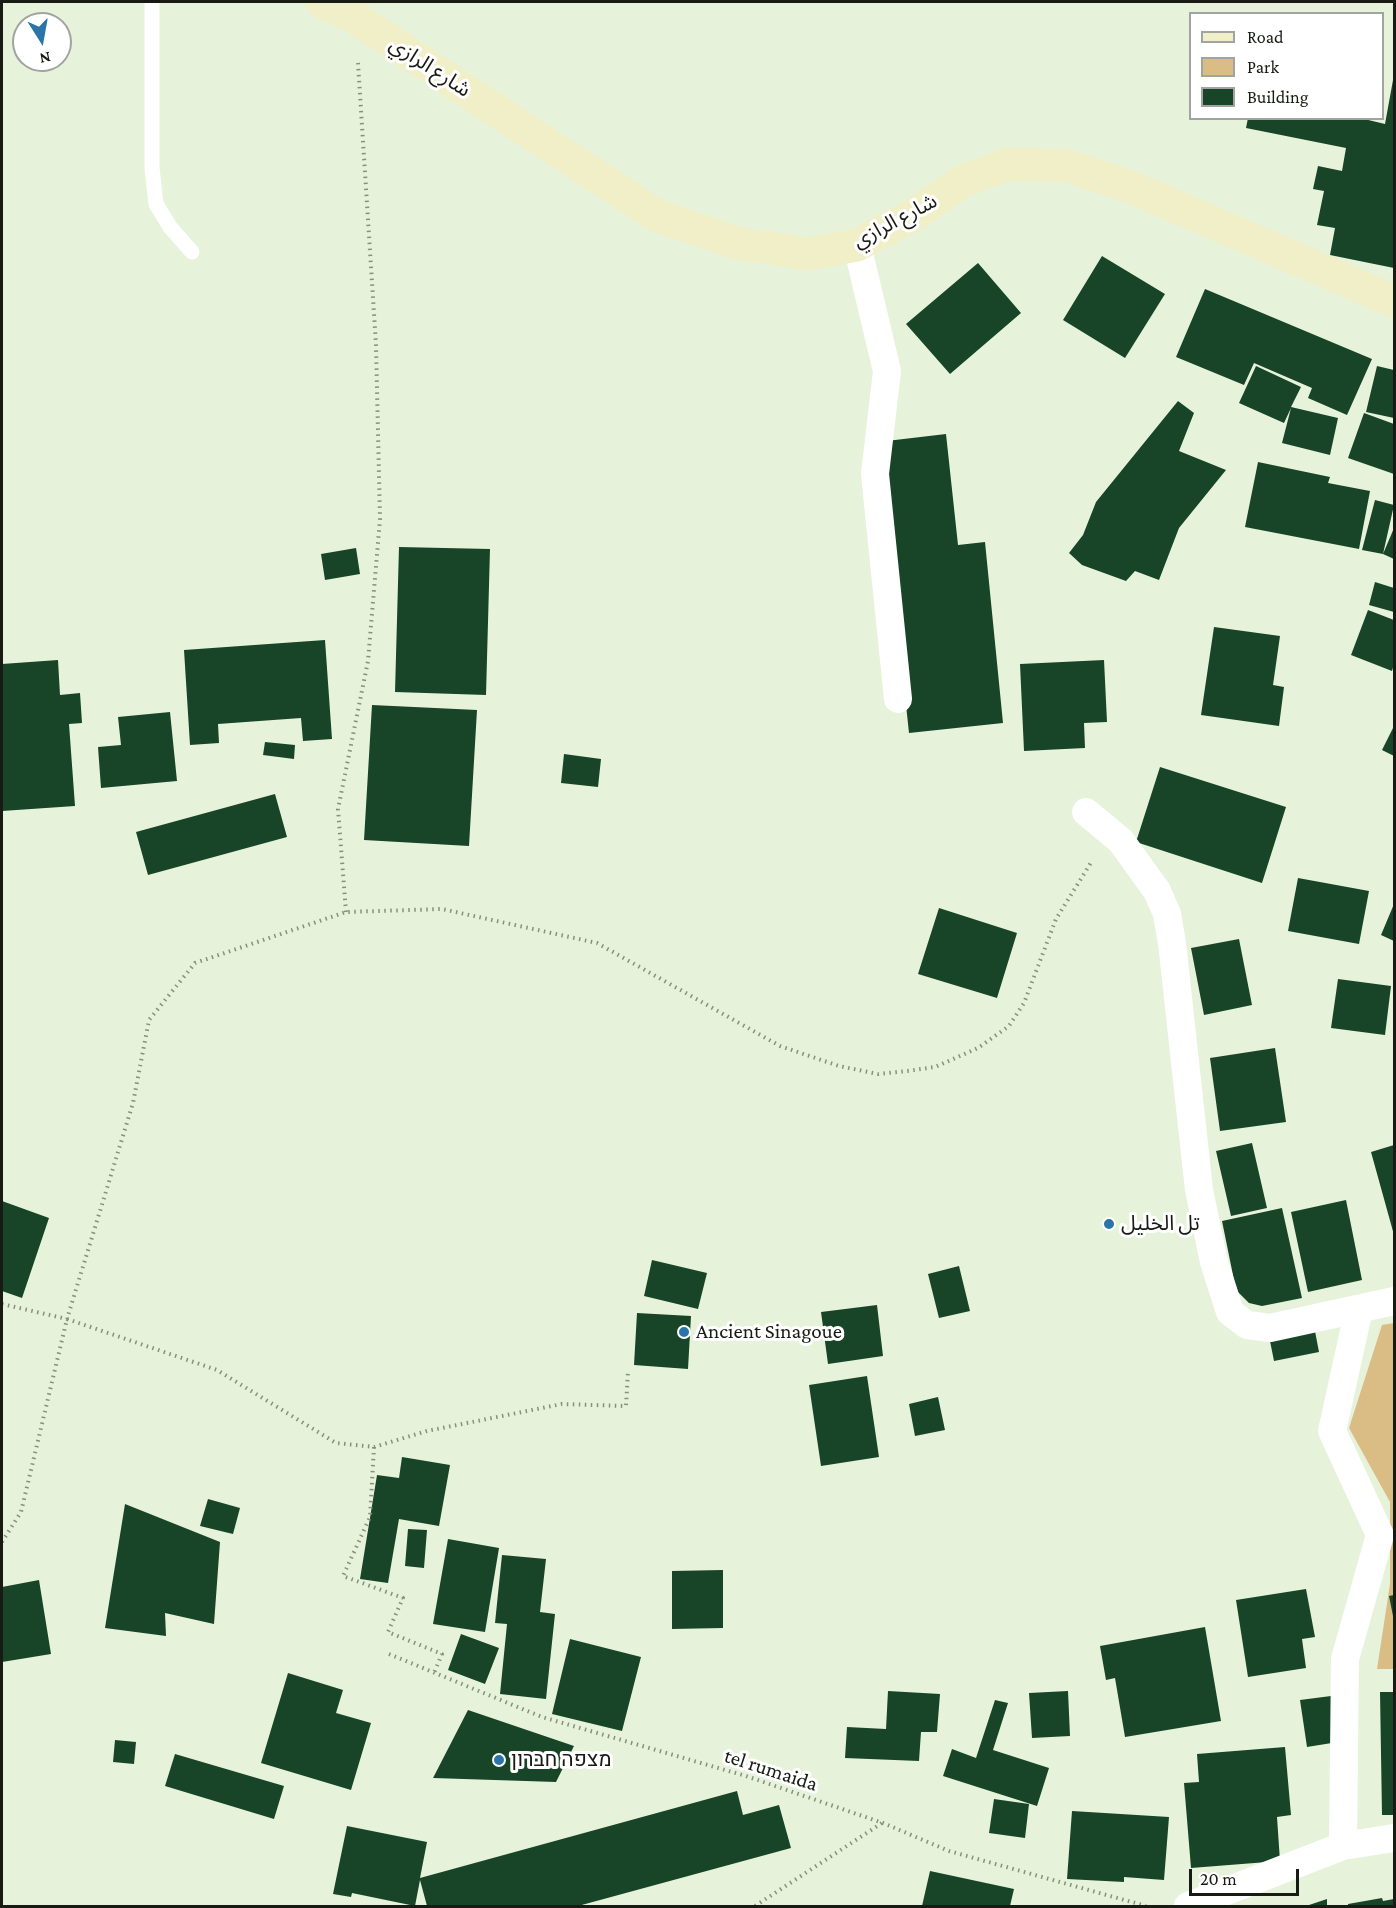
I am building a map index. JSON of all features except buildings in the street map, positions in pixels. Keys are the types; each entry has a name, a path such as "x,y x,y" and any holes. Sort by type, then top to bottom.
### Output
{"main road":[{"name":"شارع الرازي","path":"322,2 355,18 656,215 737,243 807,254 857,245 915,214 972,177 1008,164 1069,166 1131,186 1395,301"}],"street":[{"path":"857,245 887,370 875,474 898,699"},
{"path":"1086,813 1121,842 1157,891 1167,914 1199,1190 1214,1262 1230,1312 1247,1325 1270,1328 1395,1301"},
{"path":"1343,1846 1345,1659 1380,1535 1332,1431 1359,1309"},
{"path":"1188,1906 1343,1846 1395,1838"}],"lane":[{"path":"152,2 152,168 156,204 170,227 192,252"}],"path":[{"path":"346,912 339,809 368,661 380,519 375,345 355,18"},
{"path":"2,1542 21,1512 67,1319 133,1103 149,1020 195,963 346,912 442,909 597,943 780,1046 839,1066 878,1074 935,1067 978,1048 1009,1026 1024,1003 1056,919 1110,832"},
{"path":"2,1304 67,1319 217,1370 336,1443 374,1447 427,1431 562,1404 626,1406 628,1371"},
{"path":"374,1447 370,1517 343,1576 403,1598 388,1632 442,1654 434,1672"},
{"name":"tel rumaida","path":"389,1654 542,1717 746,1776 883,1823 949,1851 1146,1906"},
{"path":"755,1906 883,1823"}],"green space":[{"path":"1394,1323 1394,1669 1377,1669 1390,1584 1390,1502 1349,1428 1382,1325"}],"place":[{"name":"تل الخليل","path":"1109,1224"},
{"name":"Ancient Sinagoue","path":"684,1332"},
{"name":"מצפה חברון","path":"499,1760"}]}
